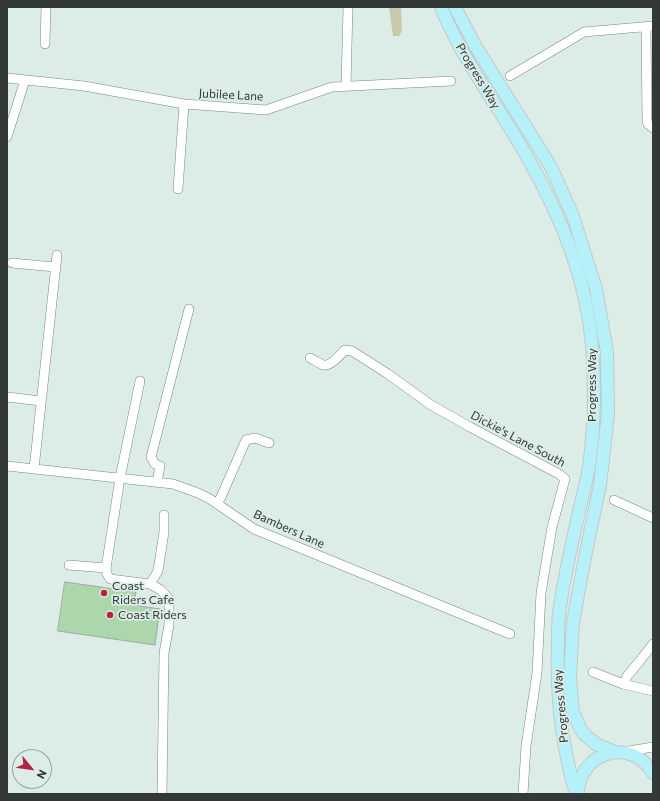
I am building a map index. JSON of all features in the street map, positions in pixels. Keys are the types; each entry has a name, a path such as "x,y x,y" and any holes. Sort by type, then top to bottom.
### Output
{"main road":[{"name":"Progress Way","path":"441,7 464,56 526,154 548,194 565,233 584,295 592,344 595,403 588,467 571,546 559,614 557,664 560,717 566,756 577,794"},
{"name":"Progress Way","path":"455,7 476,48 551,167 573,216 596,289 607,352 608,414 600,485 586,552 574,622 570,678 574,712 580,728 585,735 596,744 618,752 634,755 642,760 653,773"},
{"path":"577,794 578,784 582,773 590,764 598,757 618,752"}],"street":[{"path":"45,44 46,7"},
{"path":"346,86 348,7"},
{"path":"510,76 584,32 650,26 647,121 653,128"},
{"name":"Jubilee Lane","path":"7,78 84,86 184,104 266,110 332,87 451,81"},
{"path":"7,137 25,80"},
{"path":"178,189 184,104"},
{"path":"34,469 57,254"},
{"path":"12,263 55,267"},
{"path":"157,482 160,466 155,464 151,457 189,309"},
{"name":"Dickie's Lane South","path":"310,358 323,365 326,365 335,360 345,350 352,351 388,374 431,405 559,474 565,479 552,527 541,593 537,673 526,746 523,794"},
{"path":"140,382 120,478 106,568 107,574 110,578 150,584 161,590 169,599 169,625 164,653 162,794"},
{"path":"7,397 41,401"},
{"path":"217,504 246,440 255,438 269,443"},
{"name":"Bambers Lane","path":"7,466 173,484 198,493 254,529 510,634"},
{"path":"614,500 653,518"},
{"path":"150,584 158,571 164,532 164,515"},
{"path":"69,564 106,568"},
{"path":"623,684 628,675 653,644"},
{"path":"593,672 623,684 653,691"},
{"path":"618,752 653,747"}],"green space":[{"path":"389,7 401,7 402,31 399,36 393,36"}],"building":[{"path":"65,582 136,592 134,605 160,609 155,645 58,631"}],"place":[{"name":"Coast Riders Cafe","path":"104,593"},
{"name":"Coast Riders","path":"110,615"}]}
